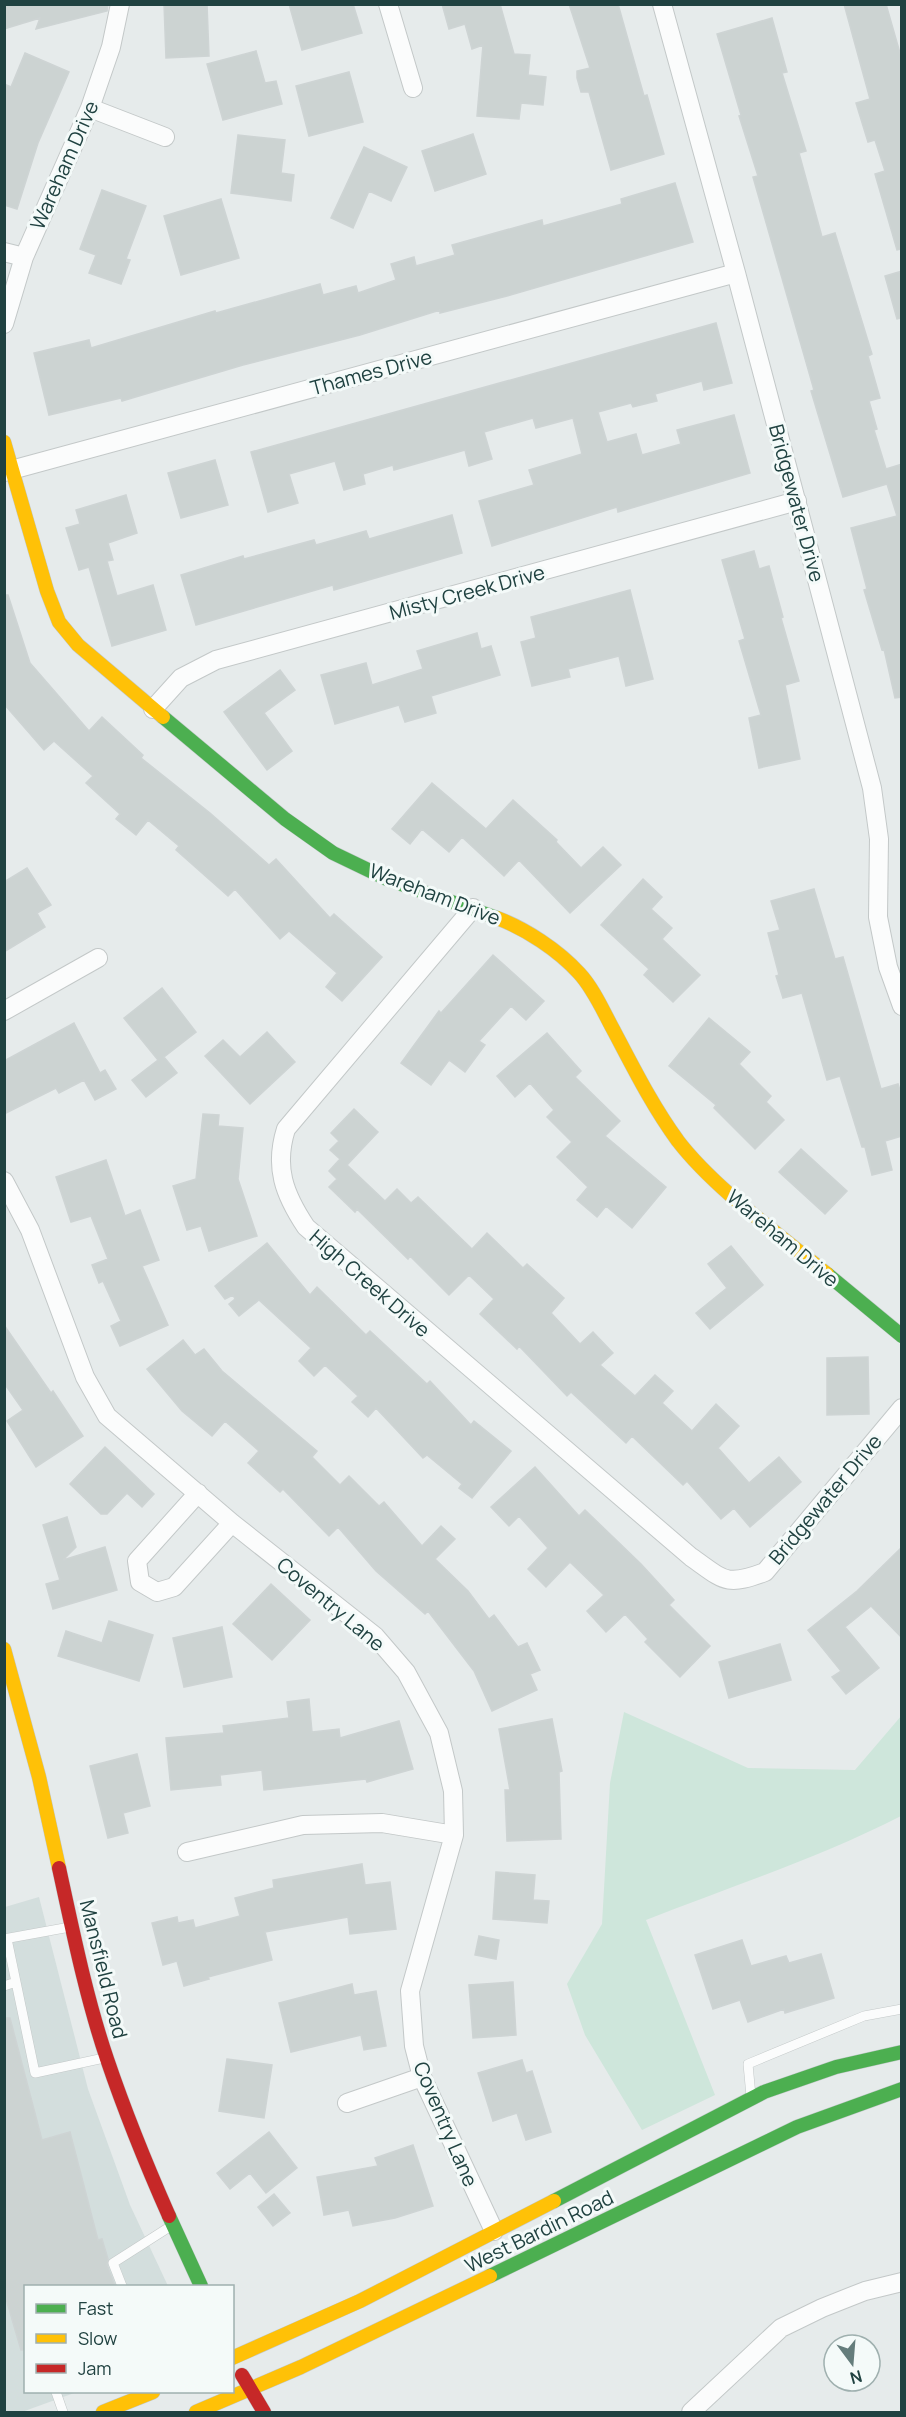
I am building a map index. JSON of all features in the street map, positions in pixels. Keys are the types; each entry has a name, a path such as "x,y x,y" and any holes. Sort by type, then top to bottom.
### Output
{"street":[{"name":"Wareham Drive","path":"4,324 24,257 90,108 111,47 120,4"},
{"path":"388,4 413,88"},
{"name":"Bridgewater Drive","path":"662,4 736,273 872,788 879,839 878,917 888,967 902,1006"},
{"path":"90,108 165,137"},
{"path":"4,252 24,257"},
{"name":"Thames Drive","path":"8,471 736,273"},
{"name":"Wareham Drive","path":"4,442 8,471 46,591 59,622 78,645 285,819 333,853 387,879 510,923 551,949 580,974 604,1012 648,1095 679,1142 719,1184 902,1336"},
{"name":"Misty Creek Drive","path":"153,709 181,678 216,660 797,501"},
{"name":"High Creek Drive","path":"473,908 286,1129 280,1148 279,1167 293,1208 306,1227 691,1557 724,1580 742,1581"},
{"path":"4,1011 98,958"},
{"name":"Coventry Lane","path":"4,1181 30,1230 85,1377 107,1416 232,1523 375,1636 406,1672 439,1733 453,1791 454,1835 410,1991 414,2046 422,2077 494,2231"},
{"name":"Bridgewater Drive","path":"742,1581 765,1572 902,1408"},
{"path":"198,1493 137,1561 140,1582 157,1592 174,1587 232,1523"},
{"name":"Mansfield Road","path":"4,1649 16,1705 106,2057 140,2150 201,2285"},
{"path":"187,1852 303,1825 382,1823 454,1835"},
{"name":"West Bardin Road","path":"234,2357 360,2301 752,2098 836,2067 902,2052"},
{"path":"347,2103 422,2077"},
{"name":"West Bardin Road","path":"196,2412 301,2367 797,2127 902,2089"},
{"path":"691,2412 781,2328 865,2291 902,2282"},
{"path":"234,2359 264,2412"},
{"path":"103,2412 148,2393"}],"lane":[{"path":"73,1927 6,1939 35,2073 106,2057"},
{"path":"4,1986 16,1982"},
{"path":"752,2098 748,2064 864,2016 902,2009"},
{"path":"122,2285 113,2263 174,2224"},
{"path":"57,2393 63,2412"}],"shaded area":[{"path":"39,1897 88,2089 130,2205 168,2285 24,2285 24,2393 74,2393 22,2412 5,2412 5,1907"}],"green space":[{"path":"624,1712 748,1768 855,1770 902,1715 901,1816 839,1845 646,1920 715,2095 642,2130 585,2035 567,1984 602,1924 610,1783"}],"building":[{"path":"4,4 108,4 107,11 36,29 40,18 4,29"},
{"path":"164,4 207,4 209,56 166,58"},
{"path":"289,4 353,4 362,33 302,50"},
{"path":"442,4 500,4 514,54 530,55 528,75 546,77 543,105 521,103 519,119 477,116 483,45 472,49 465,24 449,29"},
{"path":"569,4 618,4 644,96 647,95 664,154 611,170 589,92 581,92 577,78 577,71 590,68"},
{"path":"844,4 886,4 902,60 902,249 897,250 875,174 885,171 875,140 868,142 856,103 870,99"},
{"path":"772,18 787,72 782,73 806,151 799,153 822,237 835,233 872,354 868,356 880,398 869,401 877,429 874,430 886,469 902,464 902,697 895,698 884,649 882,650 864,590 867,589 851,528 897,516 887,484 843,497 811,391 814,390 753,177 758,176 717,34"},
{"path":"256,51 265,83 276,81 282,104 223,120 207,64"},
{"path":"25,53 69,72 38,143 17,209 4,205 4,84 11,87"},
{"path":"349,72 363,122 309,136 296,86"},
{"path":"473,134 486,174 435,191 422,151"},
{"path":"238,135 285,140 281,173 294,175 291,201 231,193"},
{"path":"364,147 407,167 391,201 369,191 353,228 331,218"},
{"path":"675,183 693,242 507,296 440,313 440,310 360,335 243,365 122,401 121,398 49,415 34,353 89,340 91,348 215,311 216,313 320,284 323,295 356,286 358,293 396,280 391,264 414,257 416,266 455,255 452,245 542,220 543,226 622,204 621,199"},
{"path":"102,190 146,206 126,259 130,260 121,284 89,273 96,255 80,249"},
{"path":"221,199 239,258 181,275 164,216"},
{"path":"902,271 902,318 897,319 885,276"},
{"path":"716,323 732,383 704,390 702,381 655,394 657,401 633,407 631,403 598,412 607,442 636,434 642,455 681,444 677,430 734,415 750,473 618,512 617,507 492,546 479,501 534,485 529,470 582,454 573,418 536,428 533,418 484,432 492,459 469,466 465,450 394,470 393,465 363,474 365,484 344,490 335,461 289,474 298,503 268,512 251,452"},
{"path":"215,460 228,505 181,518 168,473"},
{"path":"126,495 137,533 108,543 113,560 107,561 117,596 153,585 166,630 112,646 89,567 79,570 66,528 80,524 76,510"},
{"path":"452,515 462,553 334,590 333,585 196,625 181,575 243,556 244,559 314,540 316,545 366,531 369,539"},
{"path":"754,551 759,569 769,566 799,681 785,685 800,759 759,768 749,718 761,715 739,641 745,639 722,560"},
{"path":"630,590 653,679 626,686 619,656 568,669 570,677 532,686 521,642 536,638 531,617"},
{"path":"4,595 8,595 30,663 89,731 102,717 143,755 141,758 210,813 269,865 276,859 330,918 334,914 382,957 342,1001 326,987 337,973 289,931 280,939 235,889 228,896 176,850 179,846 148,820 136,835 116,819 120,814 86,783 93,776 54,741 44,750 4,704"},
{"path":"477,633 481,649 491,646 500,675 431,696 436,713 405,722 399,705 335,724 321,675 366,663 372,685 423,669 417,651"},
{"path":"280,670 295,690 264,713 292,751 267,770 224,712"},
{"path":"432,783 486,829 513,800 557,840 556,842 581,868 603,847 621,865 570,913 519,860 504,876 462,837 449,852 422,829 410,844 392,829"},
{"path":"27,868 51,905 37,913 45,927 4,952 4,882"},
{"path":"643,879 662,897 651,909 672,928 662,939 700,975 673,1002 644,975 649,969 601,925"},
{"path":"814,889 835,959 843,957 881,1089 898,1084 902,1096 902,1136 885,1141 892,1170 872,1175 865,1147 862,1147 840,1076 827,1080 802,993 783,998 776,976 779,975 768,933 780,930 771,901"},
{"path":"493,955 544,1001 526,1020 511,1006 479,1041 485,1045 465,1072 449,1060 431,1085 401,1063 439,1011 441,1013"},
{"path":"162,988 196,1032 164,1057 177,1073 146,1097 132,1080 158,1060 124,1018"},
{"path":"709,1018 750,1052 739,1064 771,1096 766,1102 784,1120 755,1149 714,1108 716,1105 669,1066"},
{"path":"74,1023 100,1073 105,1070 116,1089 95,1100 84,1080 59,1093 56,1088 4,1114 4,1061"},
{"path":"267,1032 295,1062 250,1104 205,1056 223,1040 240,1057"},
{"path":"547,1033 581,1071 575,1077 620,1121 605,1136 666,1187 632,1228 606,1206 597,1217 577,1200 588,1187 557,1157 572,1142 547,1117 554,1110 530,1083 515,1097 497,1076"},
{"path":"354,1109 378,1132 347,1165 385,1201 397,1189 411,1203 418,1197 472,1249 487,1233 523,1268 527,1264 564,1298 551,1313 580,1344 593,1332 613,1353 600,1365 635,1396 655,1375 673,1391 662,1403 692,1431 716,1404 739,1426 718,1448 749,1483 779,1457 801,1482 750,1527 734,1508 721,1519 687,1481 683,1485 632,1436 626,1443 571,1392 567,1396 519,1346 517,1349 480,1314 494,1299 469,1275 449,1295 410,1256 408,1259 357,1209 355,1212 329,1187 337,1179 329,1171 340,1159 330,1150 339,1141 331,1133"},
{"path":"203,1114 219,1115 218,1126 243,1128 238,1179 257,1236 209,1251 201,1226 187,1230 173,1186 196,1179"},
{"path":"801,1149 847,1191 825,1214 779,1172"},
{"path":"106,1160 125,1216 140,1210 159,1260 142,1266 168,1325 120,1346 111,1326 121,1321 103,1281 99,1283 92,1265 108,1259 91,1216 71,1222 56,1177"},
{"path":"267,1243 310,1295 317,1287 366,1335 370,1331 427,1384 430,1381 471,1425 474,1421 511,1451 472,1498 459,1488 462,1484 427,1455 423,1458 376,1408 368,1417 352,1402 358,1396 325,1365 314,1376 299,1361 311,1348 259,1300 239,1316 229,1304 235,1299 233,1295 225,1299 215,1286"},
{"path":"731,1246 763,1285 710,1329 696,1313 727,1288 708,1264"},
{"path":"4,1325 83,1436 36,1467 7,1421 23,1410 4,1383"},
{"path":"183,1340 195,1355 204,1349 222,1371 317,1451 312,1457 340,1485 349,1476 379,1506 384,1502 422,1546 441,1526 455,1539 435,1559 468,1591 489,1619 494,1615 518,1647 527,1643 540,1670 530,1674 537,1690 492,1711 474,1671 428,1611 425,1614 376,1571 338,1527 329,1536 283,1489 280,1492 248,1463 259,1451 225,1421 212,1436 182,1411 147,1369"},
{"path":"868,1357 869,1414 827,1415 827,1358"},
{"path":"105,1447 154,1494 142,1507 127,1493 107,1514 101,1514 70,1484"},
{"path":"535,1467 579,1516 585,1510 641,1564 674,1600 669,1605 710,1646 680,1677 645,1642 648,1639 625,1614 606,1632 587,1611 604,1595 570,1562 546,1587 528,1569 548,1548 519,1516 509,1526 491,1507"},
{"path":"67,1517 76,1547 63,1560 105,1547 117,1590 53,1609 46,1584 60,1580 43,1525"},
{"path":"902,1547 902,1638 871,1606 845,1627 879,1668 846,1694 832,1677 841,1671 808,1630 857,1591"},
{"path":"271,1584 310,1620 272,1660 233,1624"},
{"path":"109,1621 153,1635 139,1681 58,1656 66,1631 102,1643"},
{"path":"222,1627 232,1677 184,1687 173,1638"},
{"path":"780,1644 791,1680 729,1698 719,1662"},
{"path":"309,1699 312,1732 339,1729 340,1738 399,1721 413,1769 367,1782 366,1779 264,1790 262,1770 220,1775 221,1785 171,1790 166,1738 224,1733 223,1726 289,1718 287,1702"},
{"path":"552,1719 562,1771 559,1772 561,1839 507,1841 505,1790 510,1790 499,1729"},
{"path":"137,1754 150,1806 123,1813 128,1833 108,1838 90,1766"},
{"path":"362,1864 365,1885 390,1882 396,1929 350,1934 348,1917 265,1932 272,1960 208,1977 209,1979 184,1986 177,1961 163,1965 152,1923 177,1917 178,1923 193,1920 195,1928 240,1916 235,1898 274,1888 273,1880"},
{"path":"496,1872 535,1875 533,1900 549,1901 547,1923 493,1919"},
{"path":"479,1936 499,1940 496,1959 475,1955"},
{"path":"742,1940 751,1966 786,1956 789,1963 821,1954 834,1998 785,2013 784,2009 748,2022 740,2000 713,2009 695,1955"},
{"path":"513,1982 516,2035 473,2038 469,1985"},
{"path":"352,1984 354,1995 376,1991 386,2046 364,2050 361,2035 291,2052 279,2003"},
{"path":"4,2018 10,2018 42,2140 70,2132 98,2240 102,2239 108,2259 107,2265 115,2285 24,2285 24,2350 21,2350 4,2292"},
{"path":"227,2059 272,2065 264,2118 219,2111"},
{"path":"522,2060 526,2073 532,2071 551,2132 526,2140 517,2113 493,2121 478,2073"},
{"path":"269,2132 297,2168 266,2193 250,2173 230,2189 217,2173"},
{"path":"413,2145 433,2206 395,2218 353,2226 349,2210 324,2215 317,2177 378,2166 375,2158"},
{"path":"274,2194 290,2213 273,2226 258,2207"}],"traffic: fast":[{"path":"163,717 285,819 333,853 387,879 497,918"},
{"path":"827,1274 902,1336"},
{"path":"554,2201 764,2092 836,2067 902,2052"},
{"path":"490,2276 797,2127 902,2089"},
{"path":"169,2216 201,2285"}],"traffic: slow":[{"path":"4,442 47,591 59,622 78,645 163,717"},
{"path":"497,918 541,941 579,973 594,994 644,1088 678,1141 710,1177 729,1194 827,1274"},
{"path":"4,1649 39,1777 59,1868"},
{"path":"234,2357 360,2301 554,2201"},
{"path":"196,2412 301,2367 490,2276"},
{"path":"103,2412 150,2393"}],"traffic: jam":[{"path":"59,1868 80,1964 99,2036 128,2118 169,2216"},
{"path":"242,2375 264,2412"}]}
